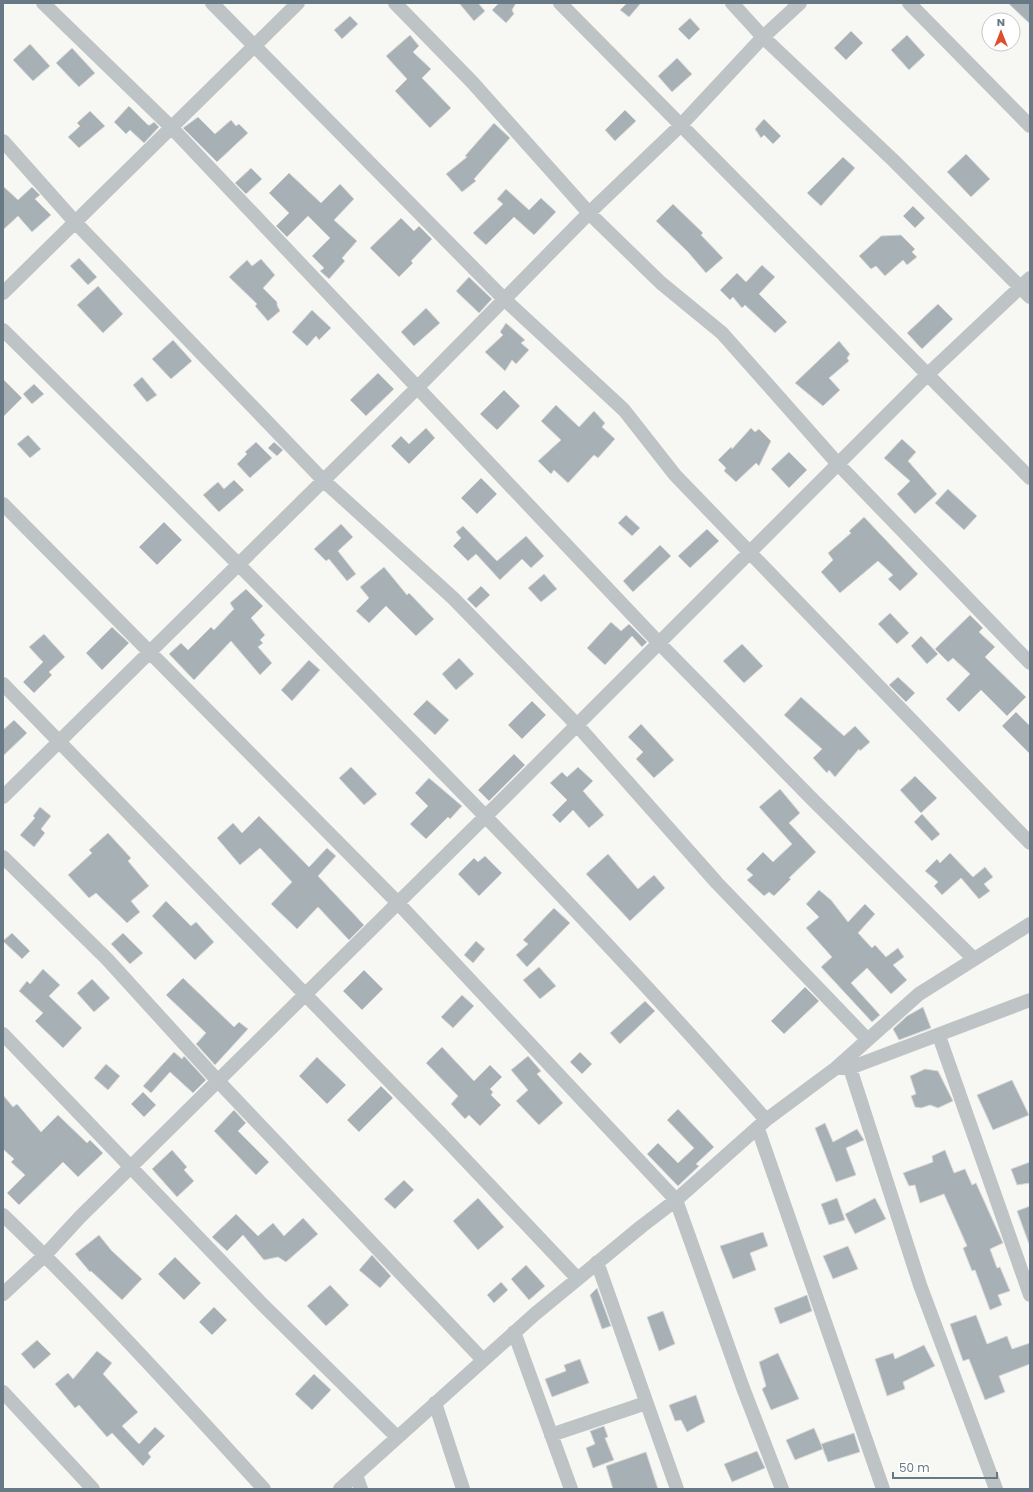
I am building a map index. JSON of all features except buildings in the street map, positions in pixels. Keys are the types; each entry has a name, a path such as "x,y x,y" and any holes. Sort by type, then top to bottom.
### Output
{"street":[{"path":"43,3 171,127 659,643 814,801 974,959"},
{"path":"212,3 504,299 624,410 675,474 1030,843"},
{"path":"3,294 298,3"},
{"path":"395,3 474,83 589,213 661,282 722,333 838,464 1030,663"},
{"path":"560,3 1030,478"},
{"path":"3,1294 45,1255 80,1217 132,1167 305,993 486,816 927,375 1027,288 763,37 732,3"},
{"path":"3,797 58,741 324,481 589,213 682,125 763,37 800,3"},
{"path":"909,3 1030,126"},
{"path":"3,141 75,222 324,481 453,598 577,725 717,883 867,1039"},
{"path":"3,330 239,564 486,816 604,939 762,1124 883,1489"},
{"path":"3,504 398,903 676,1200 743,1388 782,1489"},
{"path":"3,684 305,993 578,1279"},
{"path":"3,857 107,958 218,1081 483,1360"},
{"path":"340,1489 514,1332 597,1262 676,1200 762,1124 843,1068 867,1039 919,994 1030,924"},
{"path":"843,1068 939,1036 1030,1000"},
{"path":"3,1034 263,1305 397,1437"},
{"path":"939,1036 1030,1295"},
{"path":"843,1068 920,1285 996,1489"},
{"path":"3,1215 45,1255 173,1390 264,1489"},
{"path":"597,1262 677,1489"},
{"path":"514,1332 571,1489"},
{"path":"3,1392 93,1489"},
{"path":"435,1403 464,1489"},
{"path":"551,1435 646,1403"},
{"path":"356,1475 361,1489"}]}
